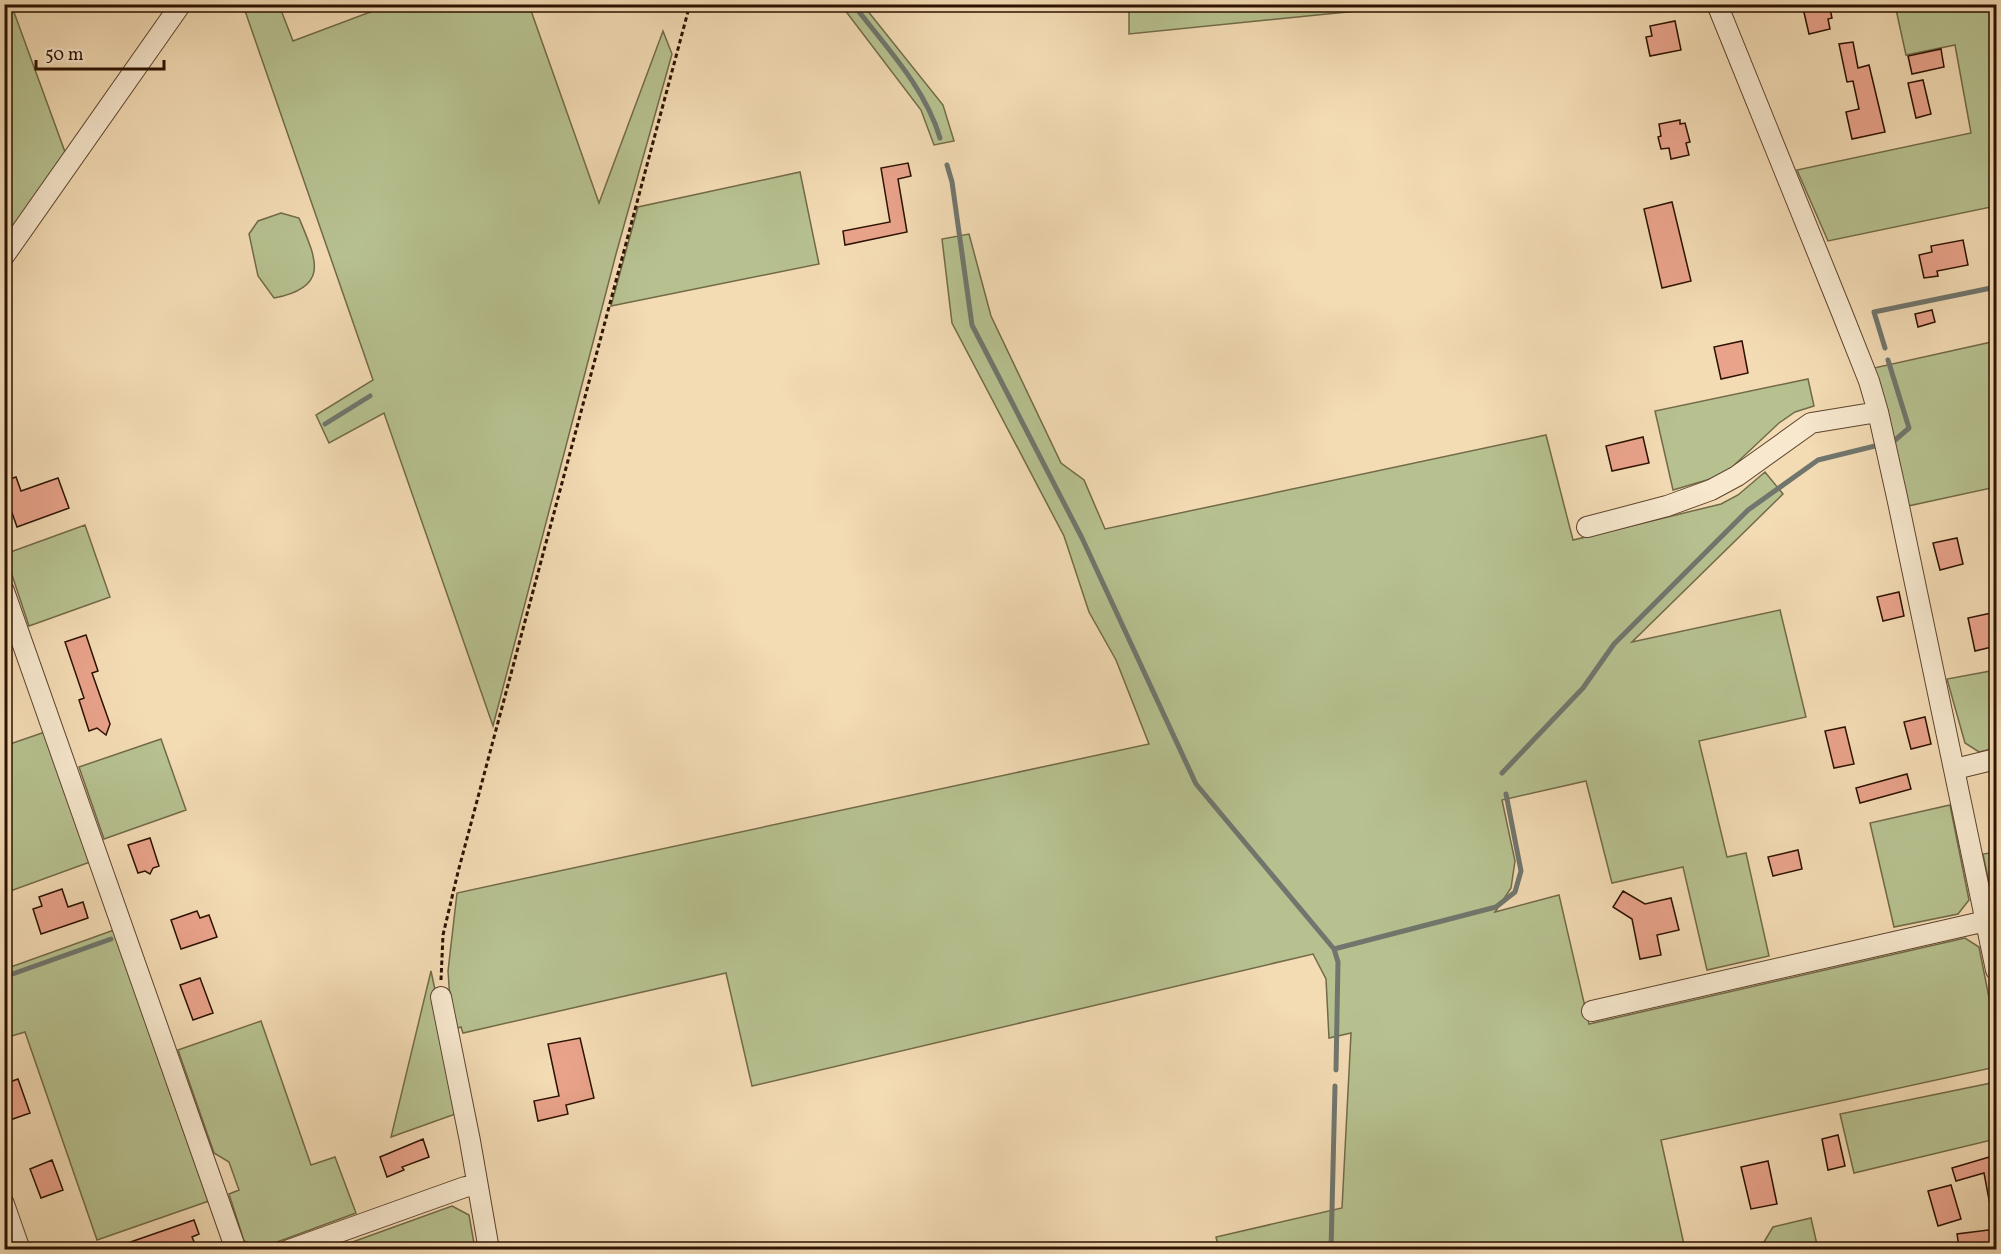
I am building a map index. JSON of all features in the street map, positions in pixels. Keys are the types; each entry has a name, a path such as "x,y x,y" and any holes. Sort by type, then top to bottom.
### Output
{"street":[{"path":"4,256 181,4"},
{"path":"1717,4 1869,381 1878,412 1996,970"},
{"path":"1587,527 1667,506 1711,490 1737,476 1811,423 1878,412"},
{"path":"4,591 236,1250"},
{"path":"1955,769 1996,759"},
{"path":"1592,1011 1986,921"},
{"path":"441,997 489,1250"},
{"path":"289,1250 465,1187 477,1185"},
{"path":"4,1204 20,1250"}],"path":[{"path":"441,997 443,935 458,872 690,4"}],"green space":[{"path":"11,4 65,152 5,245 4,5"},
{"path":"1129,4 1417,5 1129,34"},
{"path":"243,5 279,5 293,41 389,5 529,5 599,203 663,31 672,54 616,254 493,726 384,413 329,443 316,415 373,380"},
{"path":"841,5 863,5 943,105 954,141 934,145 921,110"},
{"path":"1895,5 1996,5 1996,206 1828,241 1797,170 1971,133 1955,45 1906,55"},
{"path":"800,172 819,264 611,306 638,207"},
{"path":"281,213 299,218 314,258 314,269 311,279 304,287 274,298 258,276 249,234 258,221"},
{"path":"969,234 991,316 1061,463 1084,480 1105,529 1546,435 1573,540 1721,504 1738,495 1765,472 1783,494 1632,642 1780,610 1806,717 1699,741 1727,857 1746,853 1769,956 1707,970 1683,867 1612,883 1586,781 1502,800 1515,861 1511,888 1495,912 1559,895 1589,1024 1965,938 1979,947 1996,1033 1996,1067 1661,1140 1685,1249 1219,1250 1216,1237 1342,1208 1351,1033 1329,1038 1326,979 1313,954 752,1086 726,973 463,1033 461,1027 452,1030 448,971 457,893 1149,744 1116,660 1089,612 1064,536 952,323 942,239"},
{"path":"1996,341 1996,487 1908,506 1874,368"},
{"path":"1808,379 1814,406 1795,412 1779,423 1729,470 1717,477 1673,490 1655,411"},
{"path":"85,525 110,597 29,626 5,554"},
{"path":"1996,670 1996,748 1979,752 1965,743 1947,679"},
{"path":"45,732 90,862 5,893 4,746"},
{"path":"161,739 186,810 104,839 79,767"},
{"path":"1950,805 1969,900 1958,914 1894,927 1870,823"},
{"path":"1996,852 1996,917 1983,854"},
{"path":"114,930 209,1201 97,1240 25,1032 5,1038 5,969"},
{"path":"431,971 461,1112 391,1137"},
{"path":"261,1021 311,1165 335,1157 356,1213 261,1248 244,1241 229,1194 239,1190 229,1162 214,1153 178,1050"},
{"path":"1996,1082 1996,1139 1854,1173 1840,1114"},
{"path":"452,1206 469,1215 475,1249 333,1249"},
{"path":"1811,1218 1818,1249 1731,1249 1764,1242 1773,1227"}],"building":[{"path":"1802,4 1829,4 1832,18 1828,19 1830,29 1809,34"},
{"path":"1675,21 1681,50 1650,56 1646,37 1652,36 1650,26"},
{"path":"1853,42 1858,68 1869,65 1885,132 1852,139 1846,112 1859,109 1853,81 1847,82 1839,44"},
{"path":"1941,49 1944,67 1912,74 1908,56"},
{"path":"1923,80 1931,114 1916,118 1908,83"},
{"path":"1680,120 1680,124 1685,123 1690,142 1686,143 1689,155 1671,159 1669,148 1661,149 1658,137 1661,136 1659,124"},
{"path":"908,163 911,176 898,179 907,232 845,245 843,231 890,222 881,168"},
{"path":"1672,202 1691,281 1662,288 1644,209"},
{"path":"1963,240 1968,265 1937,271 1938,276 1924,278 1919,255 1932,252 1931,246"},
{"path":"1932,310 1935,322 1918,327 1915,314"},
{"path":"1742,341 1748,373 1721,379 1714,347"},
{"path":"1643,437 1649,463 1612,471 1606,446"},
{"path":"16,477 21,491 58,478 69,508 17,527 4,490 4,481"},
{"path":"1957,538 1963,564 1940,570 1933,543"},
{"path":"1899,592 1904,616 1883,621 1877,597"},
{"path":"1996,612 1996,627 1993,628 1996,646 1975,651 1968,618"},
{"path":"86,635 98,671 92,673 110,724 106,735 97,728 89,731 79,700 84,698 65,642"},
{"path":"1925,717 1931,744 1911,749 1904,722"},
{"path":"1845,727 1854,764 1834,768 1825,731"},
{"path":"1907,774 1911,789 1860,803 1856,788"},
{"path":"150,838 159,866 153,868 150,874 145,871 138,873 128,845"},
{"path":"1798,850 1802,869 1773,876 1768,857"},
{"path":"62,889 68,907 83,902 88,918 41,934 33,909 42,906 39,897"},
{"path":"1623,891 1645,904 1671,898 1679,930 1657,935 1661,955 1640,959 1632,919 1613,907"},
{"path":"197,911 200,918 209,915 217,937 181,949 171,920"},
{"path":"200,978 213,1013 193,1020 180,985"},
{"path":"580,1038 594,1098 566,1105 568,1114 538,1121 534,1101 559,1096 548,1044"},
{"path":"18,1079 30,1113 10,1120 4,1106 4,1084"},
{"path":"1838,1135 1845,1166 1828,1170 1822,1139"},
{"path":"423,1139 429,1157 402,1167 404,1170 387,1177 380,1157"},
{"path":"1996,1155 1996,1204 1990,1205 1984,1173 1956,1181 1952,1168"},
{"path":"52,1160 63,1190 41,1198 30,1169"},
{"path":"1768,1161 1777,1204 1751,1209 1741,1167"},
{"path":"1951,1185 1961,1219 1938,1226 1928,1191"},
{"path":"194,1220 199,1234 192,1237 195,1244 178,1250 117,1250 116,1247"},
{"path":"1996,1229 1996,1243 1959,1247 1957,1234"}],"waterway":[{"path":"853,4 914,84 925,101 940,138"},
{"path":"947,165 952,182 972,325 1082,538 1196,784 1334,949 1496,907 1515,892 1521,871 1506,794"},
{"path":"1885,348 1874,312 1996,287"},
{"path":"1888,360 1909,428 1894,441"},
{"path":"325,424 370,396"},
{"path":"1502,773 1583,688 1614,644 1748,510 1818,460 1875,446"},
{"path":"4,977 111,939"},
{"path":"1334,949 1338,962 1336,1070"},
{"path":"1331,1250 1335,1086"}]}
